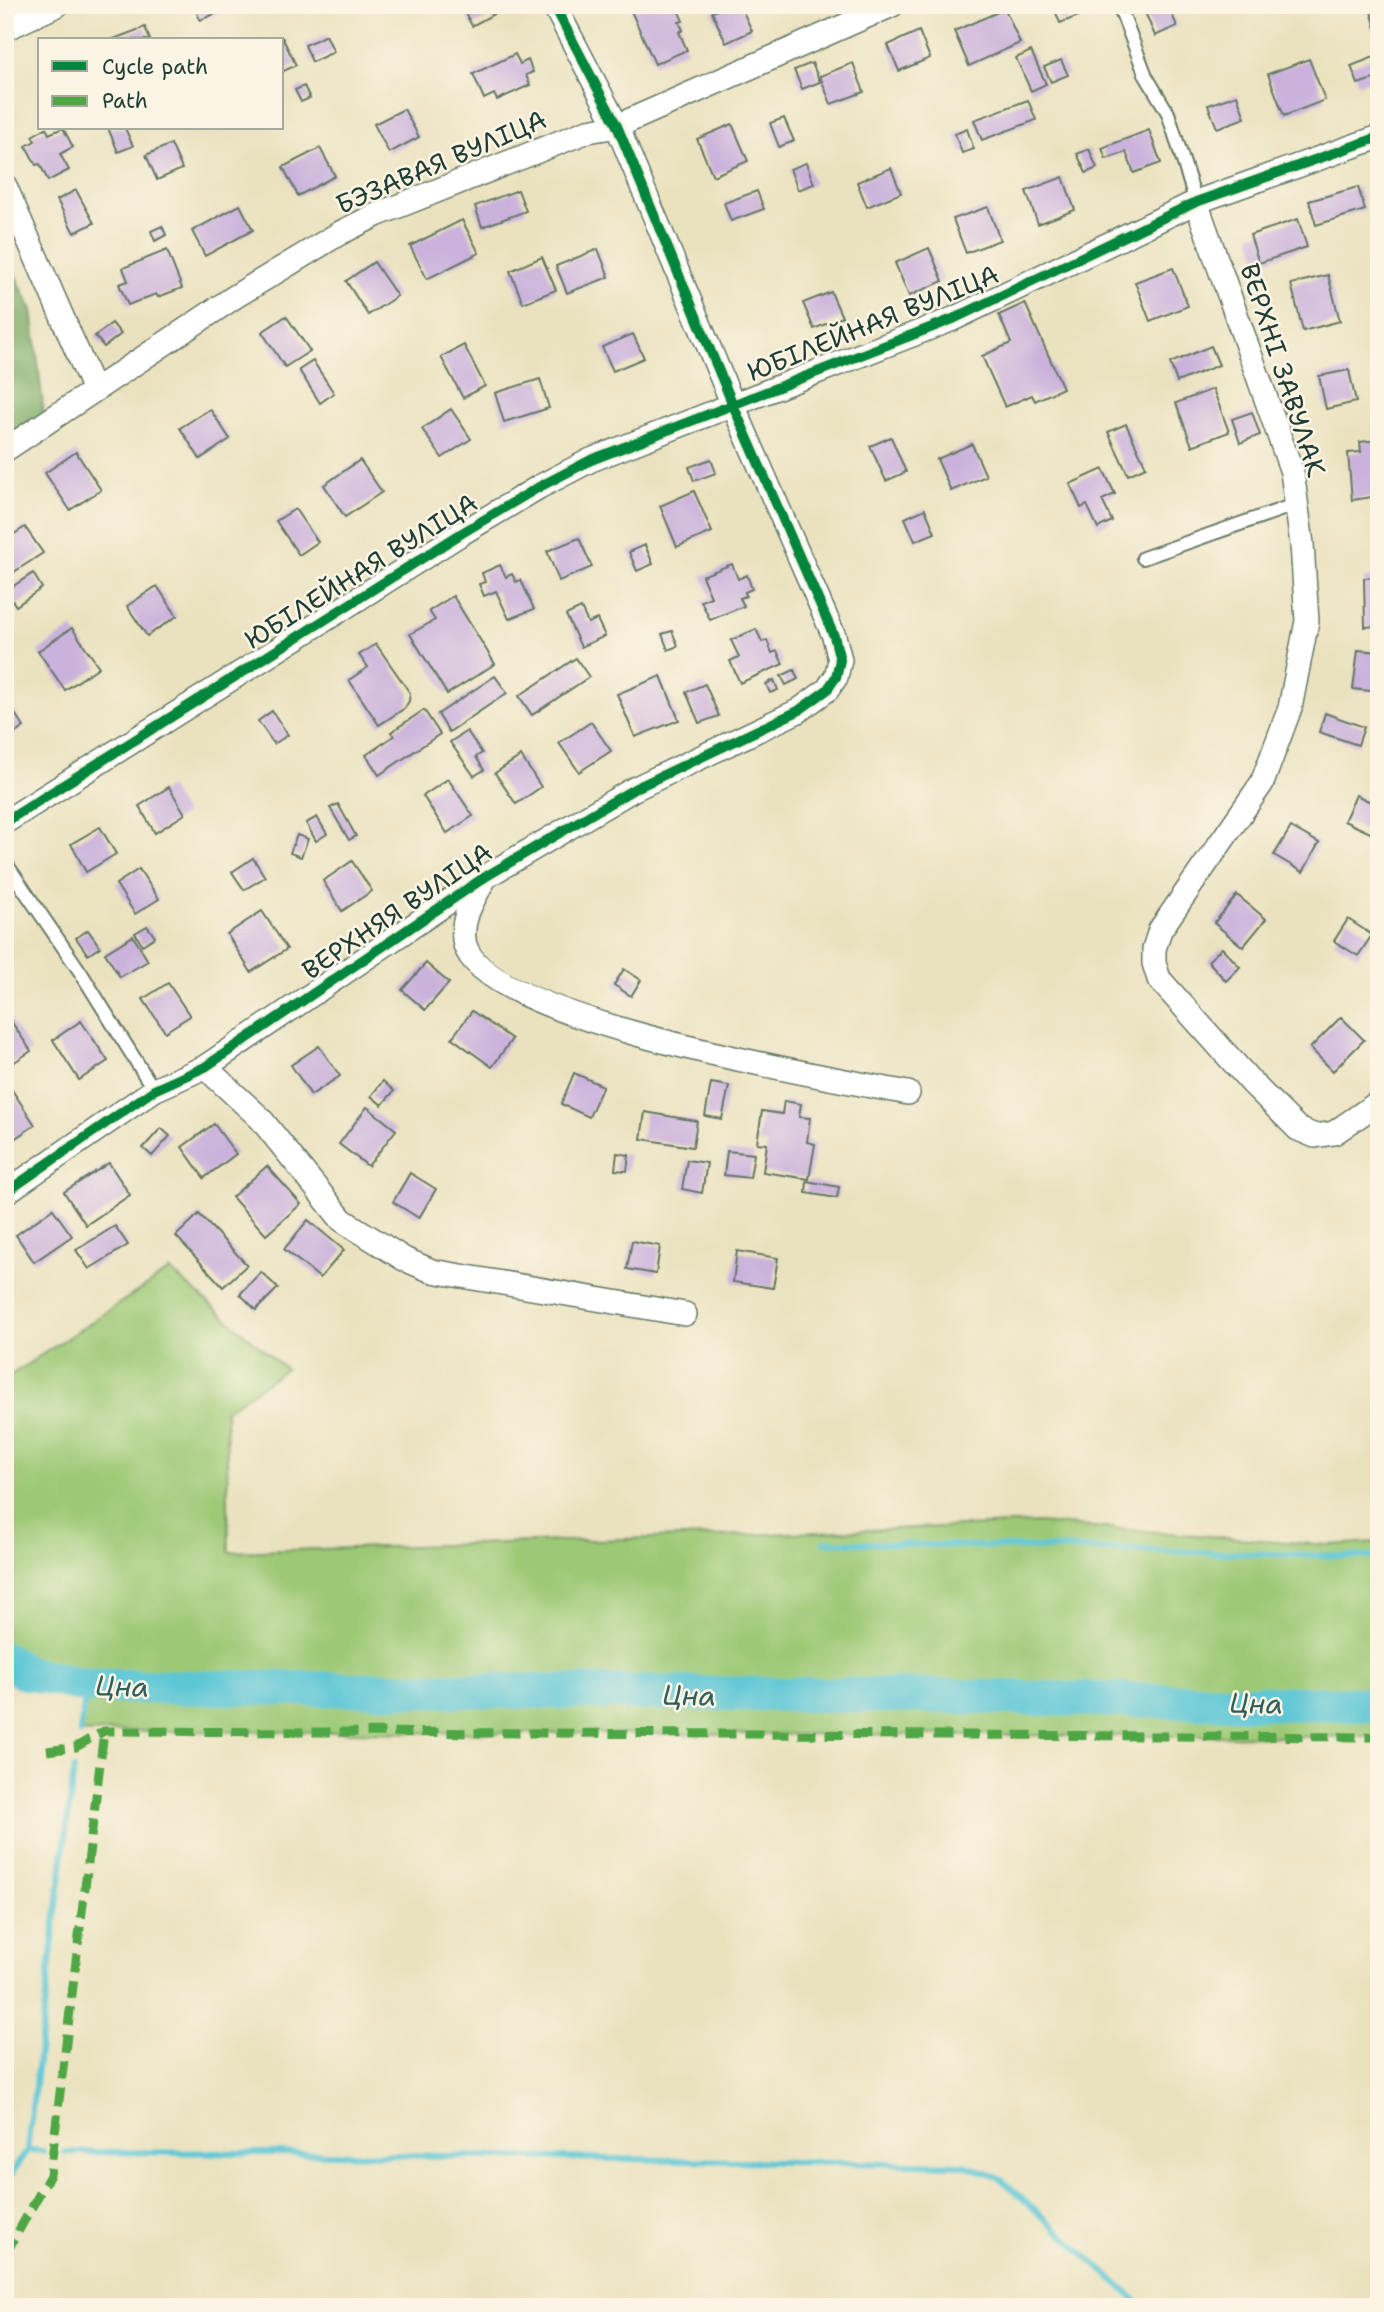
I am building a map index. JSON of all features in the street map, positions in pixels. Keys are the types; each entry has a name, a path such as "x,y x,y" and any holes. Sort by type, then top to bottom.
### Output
{"street":[{"path":"5,29 57,5"},
{"path":"554,5 617,126 733,405"},
{"name":"БЭЗАВАЯ ВУЛІЦА","path":"5,450 236,296 340,233 376,215 588,131 617,126 892,5"},
{"name":"ЮБІЛЕЙНАЯ ВУЛІЦА","path":"5,822 462,533 539,487 591,460 953,319 1196,202 1379,137"},
{"path":"5,186 94,390"},
{"name":"ВЕРХНІ ЗАВУЛАК","path":"1196,202 1292,472 1303,544 1307,621 1290,708 1262,783 1160,930 1153,949 1154,963 1159,979 1175,999 1298,1129 1315,1136 1334,1133 1379,1102"},
{"name":"ВЕРХНЯЯ ВУЛІЦА","path":"5,1193 154,1090 205,1067 485,877 634,789 787,717 827,690 836,677 840,660 834,636 733,405"},
{"path":"485,877 469,906 464,925 466,946 475,961 505,985 563,1010 679,1047 908,1093"},
{"path":"205,1067 260,1118 342,1220 404,1259 432,1271 685,1314"}],"lane":[{"path":"1119,5 1146,76 1168,113 1196,202"},
{"path":"1143,558 1297,503"},
{"path":"5,862 81,973 154,1090"}],"green space":[{"path":"5,254 32,310 44,415 5,441"},
{"path":"170,1270 286,1369 226,1410 229,1552 1038,1523 1327,1545 1379,1542 1379,1737 126,1731 80,1733 87,1686 23,1672 5,1659 5,1379"}],"building":[{"path":"194,5 225,5 227,9 200,20"},
{"path":"461,5 499,5 501,10 472,26"},
{"path":"643,5 676,5 683,21 679,22 683,30 679,32 687,50 655,64 631,11"},
{"path":"728,5 740,5 752,31 726,43 712,12"},
{"path":"1053,5 1084,5 1087,13 1060,23"},
{"path":"1142,5 1168,5 1177,26 1155,36"},
{"path":"1379,5 1379,35 1378,35 1370,8"},
{"path":"1005,9 1020,43 969,66 954,31"},
{"path":"145,27 149,38 116,38"},
{"path":"919,31 930,58 899,71 888,45"},
{"path":"326,35 334,52 312,62 305,45"},
{"path":"284,41 296,65 284,71"},
{"path":"1031,51 1046,84 1031,91 1016,58"},
{"path":"515,54 520,64 528,60 533,72 526,75 530,85 497,100 494,94 484,99 473,74"},
{"path":"1379,55 1379,77 1358,84 1351,66"},
{"path":"1309,59 1325,100 1284,116 1268,74"},
{"path":"1061,60 1068,75 1051,82 1044,67"},
{"path":"812,63 820,82 802,89 794,70"},
{"path":"853,63 864,92 831,104 820,76"},
{"path":"304,86 310,98 301,102 295,90"},
{"path":"1237,95 1245,118 1217,128 1208,105"},
{"path":"1028,100 1036,120 982,140 974,120"},
{"path":"404,109 419,137 389,153 374,124"},
{"path":"784,118 794,141 779,147 770,123"},
{"path":"732,124 748,161 713,176 697,139"},
{"path":"967,129 974,149 962,153 955,134"},
{"path":"42,130 47,130 49,134 64,130 73,147 60,154 69,170 48,181 40,164 36,165 26,146 35,141 32,136"},
{"path":"109,130 126,130 133,146 118,152"},
{"path":"1149,130 1161,163 1134,173 1126,152 1106,159 1102,148"},
{"path":"171,144 182,169 157,180 146,155"},
{"path":"320,148 335,176 298,196 283,167"},
{"path":"1089,149 1097,168 1086,173 1077,154"},
{"path":"806,163 814,184 798,190 790,169"},
{"path":"891,168 901,193 867,207 857,182"},
{"path":"1063,177 1075,210 1038,224 1026,191"},
{"path":"1358,187 1365,210 1316,225 1309,201"},
{"path":"76,190 94,223 74,233 57,200"},
{"path":"518,190 526,211 482,227 475,206"},
{"path":"757,191 764,209 731,221 724,203"},
{"path":"240,205 253,230 205,256 192,231"},
{"path":"988,207 1000,240 966,253 953,219"},
{"path":"1298,219 1307,247 1259,263 1250,235"},
{"path":"462,220 479,253 427,279 410,246"},
{"path":"162,226 166,235 155,241 151,231"},
{"path":"929,248 943,281 909,296 895,263"},
{"path":"598,249 609,277 567,293 556,266"},
{"path":"167,250 182,288 128,305 119,284 128,281 123,268"},
{"path":"542,257 556,290 523,303 510,271"},
{"path":"374,262 397,296 368,315 346,281"},
{"path":"1173,268 1188,306 1150,321 1135,282"},
{"path":"1328,275 1340,321 1303,331 1291,284"},
{"path":"831,292 842,317 814,329 803,303"},
{"path":"1025,303 1063,388 1035,401 1032,395 1005,407 982,356 1011,343 999,315"},
{"path":"286,316 310,351 285,367 262,332"},
{"path":"112,323 121,334 104,347 95,336"},
{"path":"633,334 644,358 613,371 602,347"},
{"path":"464,345 485,386 463,398 441,357"},
{"path":"1211,346 1219,365 1177,382 1170,363"},
{"path":"313,361 334,393 320,403 299,370"},
{"path":"1349,370 1356,402 1326,409 1319,376"},
{"path":"540,379 549,408 504,422 495,393"},
{"path":"1213,389 1229,432 1192,446 1176,403"},
{"path":"210,409 230,439 200,459 180,428"},
{"path":"451,409 471,439 442,458 422,429"},
{"path":"1252,412 1260,435 1240,443 1232,419"},
{"path":"1126,424 1146,467 1128,475 1108,432"},
{"path":"891,437 906,472 886,481 870,446"},
{"path":"1379,440 1379,496 1352,500 1348,453 1361,452 1360,442"},
{"path":"972,444 986,476 951,491 937,459"},
{"path":"76,452 101,490 70,510 45,473"},
{"path":"711,459 716,473 694,481 689,467"},
{"path":"360,460 382,492 345,517 324,485"},
{"path":"1103,469 1115,494 1102,500 1112,521 1098,528 1087,505 1081,508 1070,484"},
{"path":"694,491 712,532 677,547 660,506"},
{"path":"295,509 318,542 299,555 276,521"},
{"path":"925,509 935,533 915,541 905,518"},
{"path":"25,527 43,553 5,578 5,540"},
{"path":"579,538 592,567 559,581 547,551"},
{"path":"645,545 653,564 637,571 629,552"},
{"path":"732,564 738,579 747,575 752,589 740,598 744,606 710,620 701,601 711,597 702,576"},
{"path":"500,565 506,577 512,574 516,582 521,580 534,609 509,619 496,591 484,596 479,584 485,582 482,573"},
{"path":"33,573 42,588 16,606 6,591"},
{"path":"1379,577 1379,626 1365,627 1364,578"},
{"path":"157,586 177,616 147,636 127,606"},
{"path":"453,596 495,664 447,694 410,634 435,620 429,611"},
{"path":"581,608 588,623 597,619 605,636 581,647 566,615"},
{"path":"72,628 99,667 65,690 38,651"},
{"path":"756,629 762,642 767,640 772,653 777,651 783,664 740,683 730,661 739,657 731,640"},
{"path":"672,631 678,646 668,650 662,634"},
{"path":"376,644 410,693 405,708 379,725 349,680 368,667 359,655"},
{"path":"1358,650 1379,652 1379,692 1353,689"},
{"path":"576,658 589,677 532,715 519,696"},
{"path":"794,670 798,679 786,685 781,676"},
{"path":"495,676 507,693 449,732 438,714"},
{"path":"661,676 679,720 635,737 617,694"},
{"path":"774,680 778,690 770,693 766,684"},
{"path":"705,684 719,716 699,723 686,692"},
{"path":"5,699 24,727 5,740"},
{"path":"424,710 440,734 379,775 366,755 394,736 391,732"},
{"path":"272,711 288,735 274,744 258,721"},
{"path":"1325,713 1364,727 1358,745 1319,732"},
{"path":"591,722 611,751 579,772 559,743"},
{"path":"467,731 482,753 476,757 484,770 474,776 450,742"},
{"path":"521,756 541,787 516,804 495,773"},
{"path":"448,779 473,816 447,833 423,796"},
{"path":"169,787 185,814 155,833 139,806"},
{"path":"1356,795 1379,806 1379,837 1344,821"},
{"path":"338,804 356,836 349,840 330,808"},
{"path":"317,817 327,834 316,841 306,823"},
{"path":"100,827 116,854 86,872 71,844"},
{"path":"1291,827 1319,843 1303,872 1274,855"},
{"path":"297,835 308,839 301,857 290,853"},
{"path":"253,858 265,877 244,890 232,872"},
{"path":"352,861 372,891 342,911 323,881"},
{"path":"139,869 159,899 135,914 116,884"},
{"path":"1237,895 1266,919 1243,947 1214,923"},
{"path":"262,911 287,949 251,972 227,934"},
{"path":"1348,919 1372,935 1358,956 1334,941"},
{"path":"147,926 155,937 142,945 135,933"},
{"path":"88,930 100,947 88,955 76,938"},
{"path":"133,936 148,961 120,977 105,953"},
{"path":"1222,948 1240,967 1226,981 1208,961"},
{"path":"426,963 449,983 425,1010 402,990"},
{"path":"624,969 641,980 631,996 614,985"},
{"path":"168,983 190,1016 165,1032 143,999"},
{"path":"472,1011 512,1039 492,1067 452,1038"},
{"path":"7,1015 31,1051 13,1063 5,1052"},
{"path":"1341,1017 1364,1040 1333,1071 1310,1048"},
{"path":"81,1021 108,1061 79,1080 53,1040"},
{"path":"319,1046 340,1076 311,1095 291,1065"},
{"path":"574,1073 603,1086 589,1117 561,1104"},
{"path":"383,1081 394,1091 382,1105 371,1096"},
{"path":"711,1083 729,1086 722,1119 705,1116"},
{"path":"12,1090 35,1125 14,1139 5,1126 5,1094"},
{"path":"784,1101 801,1104 799,1117 810,1118 807,1142 815,1144 809,1179 763,1172 767,1144 757,1143 762,1111 782,1114"},
{"path":"367,1107 396,1130 368,1166 339,1144"},
{"path":"645,1112 697,1121 693,1147 641,1139"},
{"path":"214,1124 236,1154 204,1178 182,1147"},
{"path":"161,1128 170,1136 152,1156 143,1148"},
{"path":"727,1151 754,1154 750,1178 724,1175"},
{"path":"617,1153 629,1155 627,1171 615,1170"},
{"path":"687,1160 707,1163 702,1193 682,1189"},
{"path":"109,1163 130,1195 86,1225 64,1192"},
{"path":"267,1166 301,1204 266,1235 232,1197"},
{"path":"410,1173 436,1189 419,1218 393,1202"},
{"path":"807,1181 839,1187 837,1198 806,1193"},
{"path":"53,1209 72,1236 34,1262 16,1235"},
{"path":"199,1214 247,1265 223,1287 176,1236"},
{"path":"308,1220 344,1250 320,1278 284,1249"},
{"path":"115,1226 128,1245 89,1269 76,1250"},
{"path":"632,1241 660,1246 656,1274 627,1269"},
{"path":"737,1251 778,1258 773,1288 733,1282"},
{"path":"261,1272 278,1288 256,1310 240,1294"}],"waterway":[{"path":"825,1542 1379,1557"},
{"name":"Цна","path":"5,1659 23,1672 87,1686 917,1696 1379,1705"},
{"path":"80,1733 87,1686"},
{"path":"5,2184 27,2150 74,1769"},
{"path":"27,2150 43,2151"},
{"path":"65,2152 965,2165 1000,2178 1143,2307"}],"marked path":[{"path":"47,1751 76,1747 104,1731 1379,1737"},
{"path":"5,2255 50,2175 104,1731"}],"cycle path":[{"path":"5,1193 154,1090 205,1067 485,877 634,789 798,711 827,690 836,677 840,660 834,636 733,405 617,126 554,5"},
{"path":"5,822 462,533 539,487 591,460 953,319 1196,202 1379,137"}]}
